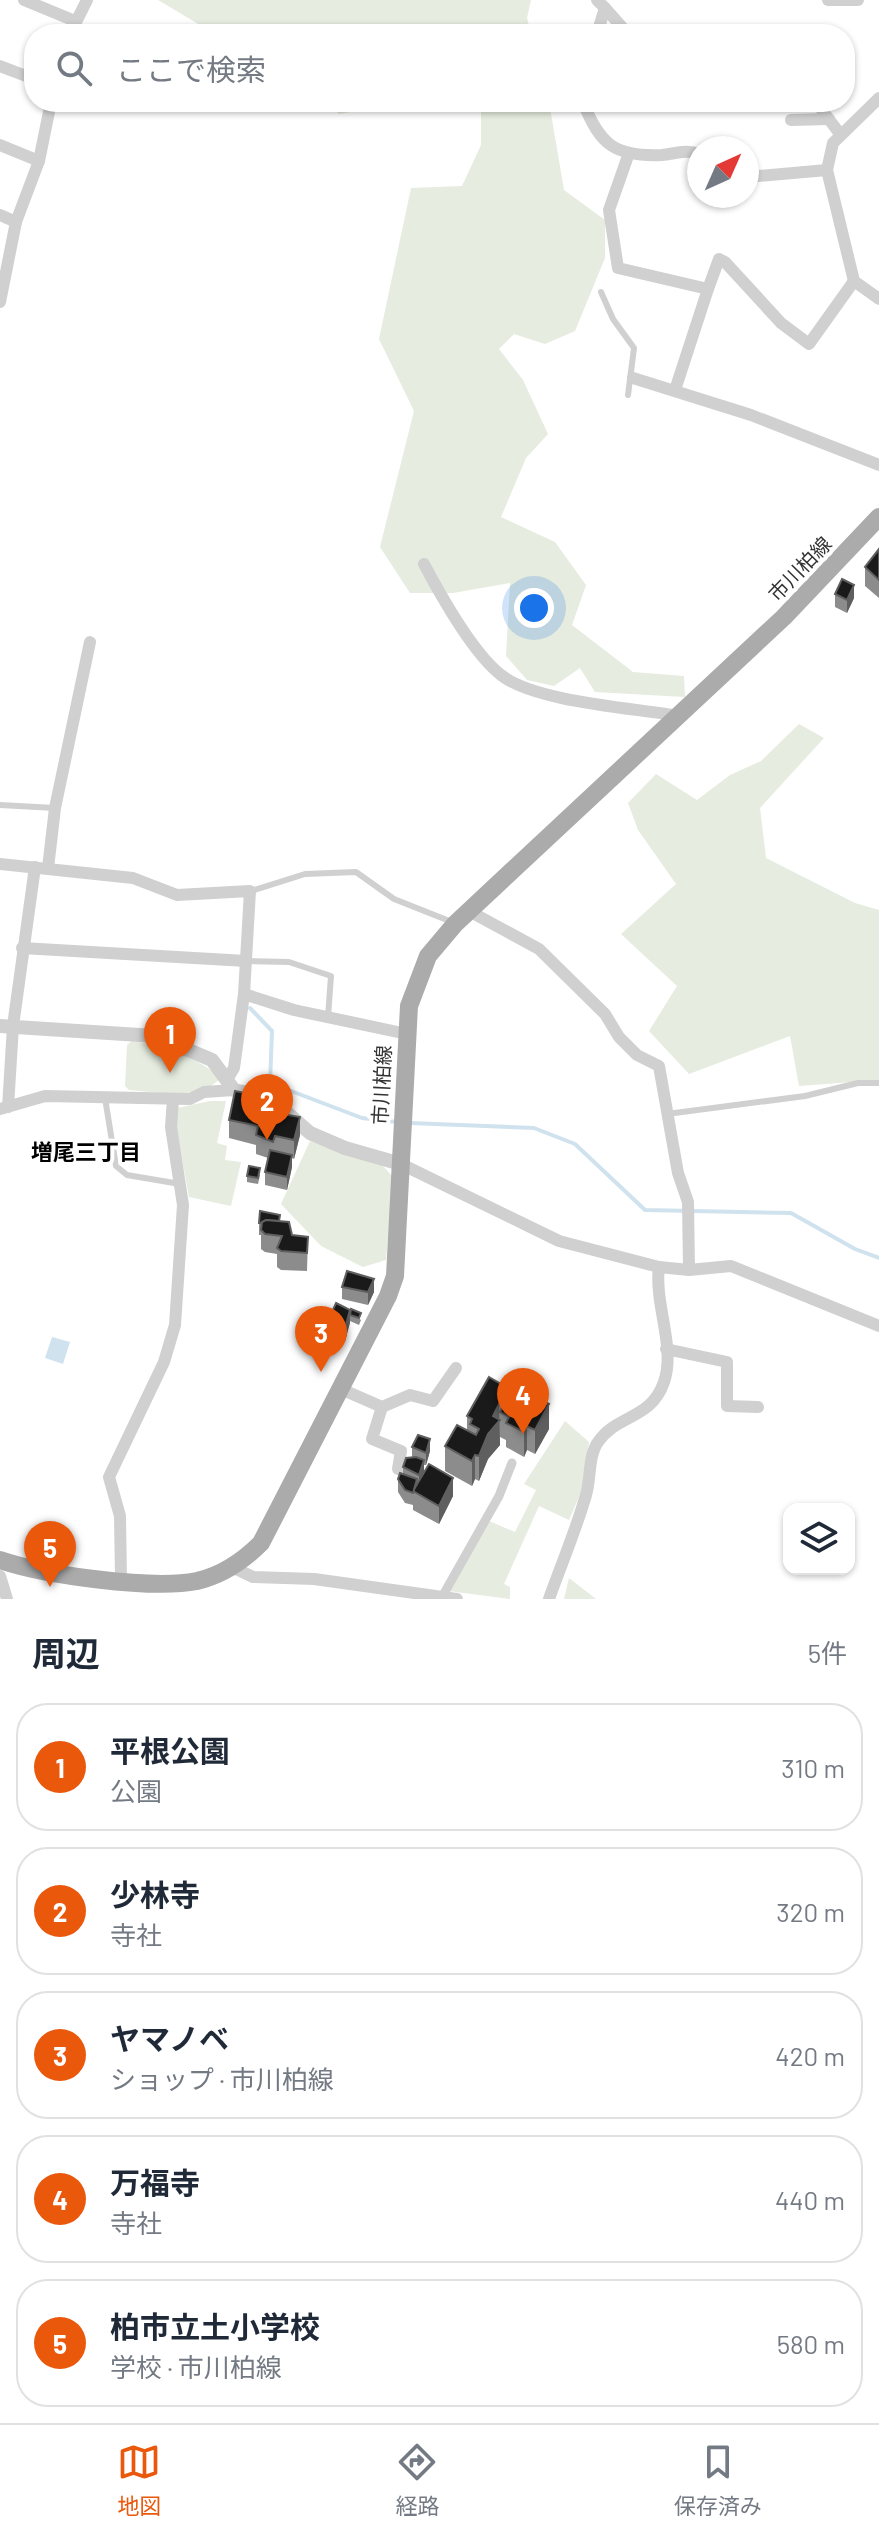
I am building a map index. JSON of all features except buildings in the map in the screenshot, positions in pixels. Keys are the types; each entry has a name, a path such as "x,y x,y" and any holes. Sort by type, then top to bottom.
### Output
{"main road":[{"name":"市川柏線","path":"0,1560 31,1570 176,1583 197,1581 232,1567 261,1543 388,1296 395,1276 407,1034 418,975 428,956 462,917 784,617 879,517"}],"street":[{"path":"24,0 75,21"},
{"path":"74,24 87,0"},
{"path":"828,0 858,0"},
{"path":"598,24 601,4"},
{"path":"601,4 619,24"},
{"path":"0,66 24,75"},
{"path":"879,98 833,143 827,170 854,281 879,299"},
{"path":"0,302 16,222 39,161 49,112"},
{"path":"587,112 608,146 629,153 687,154"},
{"path":"824,112 840,134"},
{"path":"791,120 829,119"},
{"path":"0,145 39,161"},
{"path":"629,153 609,210 618,268 708,289"},
{"path":"759,176 827,170"},
{"path":"0,215 16,222"},
{"path":"675,390 719,259 781,323 809,344 854,281"},
{"path":"633,378 761,418 879,465"},
{"path":"424,564 452,616 500,674 545,694 679,716"},
{"path":"90,642 6,1026 4,1108 45,1096 173,1099 231,1084"},
{"path":"0,864 133,878 177,895 250,891 244,994 231,1084"},
{"path":"462,917 539,949 605,1014 619,1037 637,1055 659,1066 678,1173 688,1202 689,1270"},
{"path":"22,948 246,961"},
{"path":"244,994 407,1034"},
{"path":"6,1026 155,1036 212,1060 231,1084 285,1111 310,1133 345,1148 401,1164 559,1241 659,1267 689,1270 731,1266 879,1326"},
{"path":"121,1579 120,1516 109,1477 164,1362 175,1325 183,1234 181,1184 171,1127 173,1099"},
{"path":"549,1599 587,1495 594,1448 607,1431 645,1411 654,1402 664,1381 666,1349 657,1298 659,1267"},
{"path":"666,1349 727,1362 727,1406 758,1407"},
{"path":"341,1389 382,1407 410,1395 433,1401 456,1368"},
{"path":"382,1407 372,1439 401,1451 398,1469"},
{"path":"442,1597 499,1496 512,1463"},
{"path":"232,1567 253,1577 314,1579 388,1594 457,1599"},
{"path":"0,1576 7,1599"}],"lane":[{"path":"601,292 613,319 632,340 633,378 628,395"},
{"path":"0,805 55,808"},
{"path":"250,891 305,874 356,872 394,899 462,917"},
{"path":"246,961 289,962 331,976 328,1017"},
{"path":"667,1114 781,1100 858,1083 879,1083"},
{"path":"105,1098 116,1166 127,1175 181,1184"}],"shaded area":[{"path":"158,0 531,0 528,24 198,24"},
{"path":"481,112 551,112 564,190 605,220 605,258 575,331 545,344 514,334 499,349 523,380 548,434 526,458 501,517 555,542 586,585 572,625 633,672 684,676 685,697 595,692 580,668 554,686 527,680 506,656 510,583 453,593 410,593 380,547 414,411 379,339 411,188 462,186 481,145"},
{"path":"799,724 824,738 760,808 766,858 855,903 879,910 879,1080 799,1086 790,1036 689,1074 649,1031 677,986 621,934 676,884 638,830 628,803 656,774 697,800 730,775 761,761"},
{"path":"132,1041 179,1053 220,1078 202,1090 190,1092 129,1090 125,1086 127,1045"},
{"path":"226,1101 217,1143 227,1146 225,1160 241,1162 231,1206 189,1197 176,1126 177,1108"},
{"path":"310,1141 382,1165 393,1177 386,1260 363,1267 321,1246 281,1204"},
{"path":"565,1421 589,1442 582,1490 569,1520 539,1506 504,1584 510,1587 510,1599 448,1591 489,1521 515,1532 536,1490 524,1484"},
{"path":"569,1578 596,1599 564,1599"}],"water":[{"path":"52,1337 70,1342 63,1364 45,1358"}],"waterway":[{"path":"250,1008 272,1031 270,1083 362,1118 397,1122"},
{"path":"410,1123 534,1128 575,1144 645,1210 791,1213 855,1249 879,1258"}],"place":[{"name":"平根公園","path":"170,1073"},
{"name":"少林寺","path":"267,1140"},
{"name":"ヤマノベ","path":"321,1372"},
{"name":"万福寺","path":"523,1434"},
{"name":"柏市立土小学校","path":"50,1587"}],"district":[{"name":"増尾三丁目","path":"86,1152"}]}
